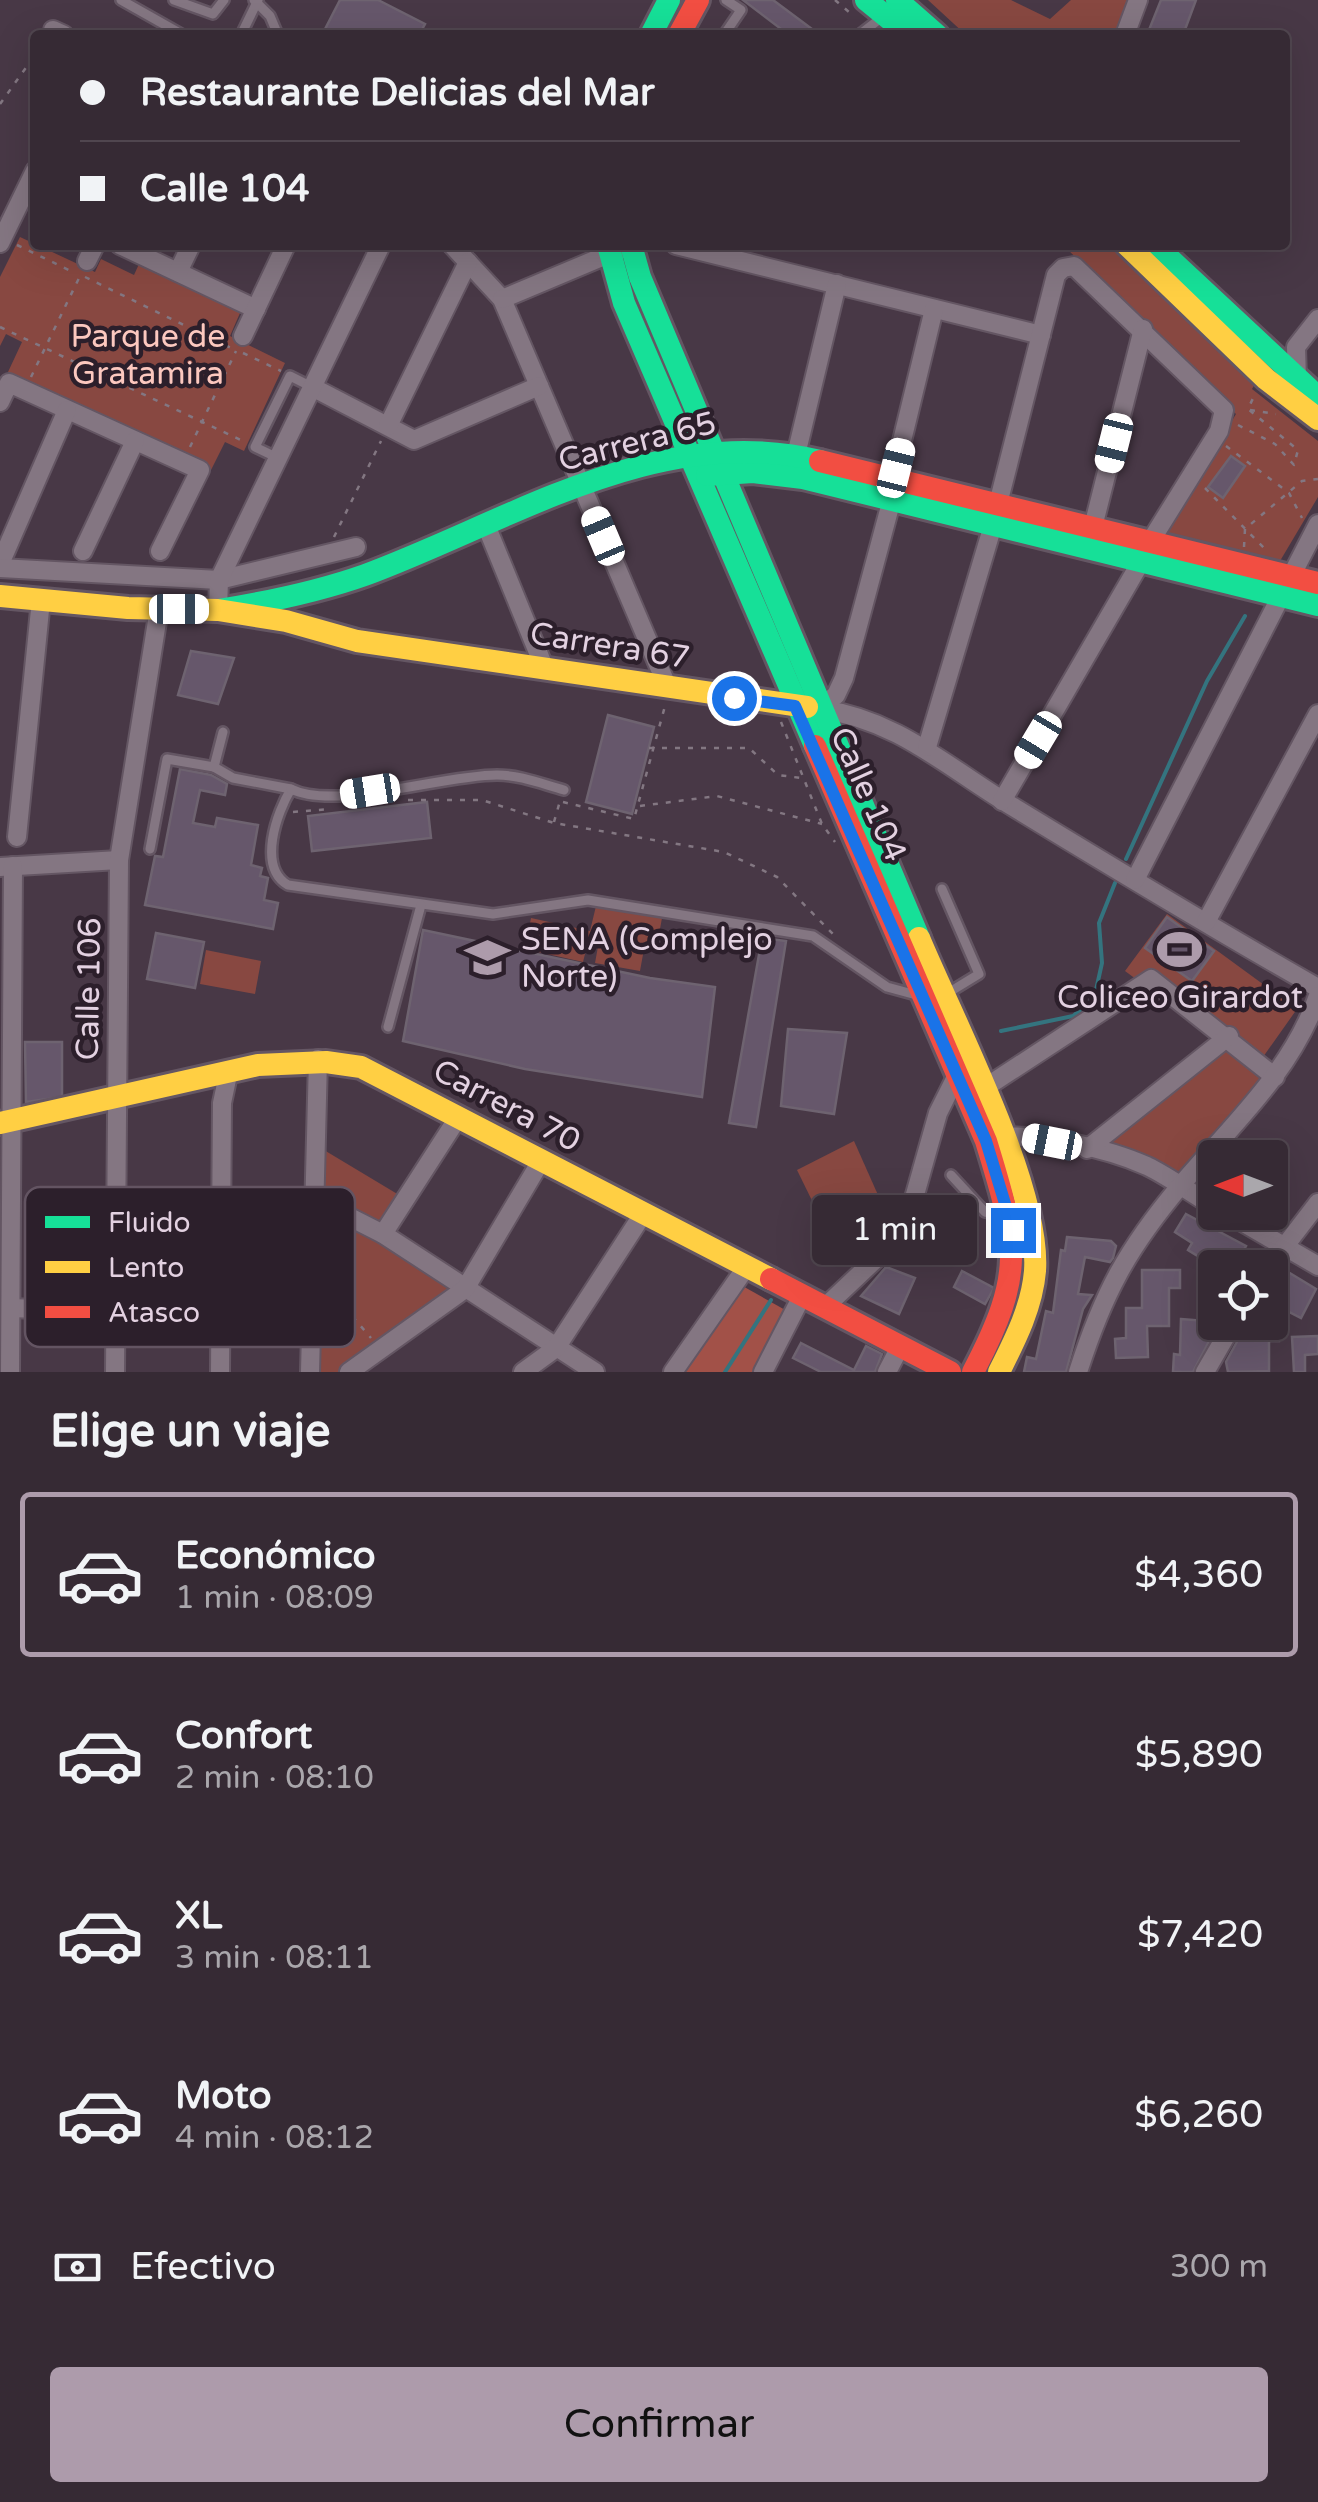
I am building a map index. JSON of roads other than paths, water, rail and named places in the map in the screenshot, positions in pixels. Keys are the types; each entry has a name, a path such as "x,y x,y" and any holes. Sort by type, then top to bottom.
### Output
{"main road":[{"path":"653,30 669,0"},
{"path":"682,30 698,0"},
{"path":"883,5 905,30"},
{"path":"883,5 927,30"},
{"name":"Calle 104","path":"624,250 704,464 807,707 933,996 983,1089 1016,1263 1014,1288 973,1372"},
{"path":"1132,250 1255,368 1318,420"},
{"path":"1160,250 1255,343 1318,397"},
{"name":"Carrera 65","path":"218,610 279,604 332,590 581,484 704,464 755,449 796,456 893,488 1286,586 1318,605"},
{"name":"Carrera 65","path":"704,464 893,488"},
{"name":"Carrera 65","path":"995,514 1093,528 1146,551"},
{"name":"Carrera 65","path":"1286,586 1318,584"},
{"name":"Carrera 67","path":"0,596 218,610 286,621 358,641 544,667 666,697 807,707"},
{"name":"Calle 104","path":"933,996 957,1075 995,1138 1034,1230 1038,1265 1026,1315 998,1372"},
{"name":"Carrera 70","path":"7,1121 117,1100 277,1061 318,1059 362,1067 950,1372"}],"street":[{"path":"1126,30 1138,0"},
{"path":"1,241 30,181"},
{"path":"131,250 256,309"},
{"path":"178,272 189,250"},
{"path":"240,343 284,250"},
{"path":"218,610 219,580 379,250"},
{"path":"457,250 502,299 666,697"},
{"path":"502,299 616,250"},
{"path":"697,250 1040,335"},
{"path":"388,426 468,262"},
{"path":"928,747 995,514 1056,275 1063,268 1081,270 1220,403 1225,418 1002,801"},
{"path":"796,456 836,284"},
{"path":"807,707 836,695 844,678 934,308"},
{"path":"1298,380 1296,347 1318,319"},
{"path":"1093,528 1143,329"},
{"path":"1255,343 1303,334"},
{"path":"312,387 414,440 539,386"},
{"path":"0,402 17,387 191,466 160,551"},
{"path":"68,410 0,566 219,580 356,547"},
{"path":"83,550 135,441"},
{"path":"486,524 544,667"},
{"path":"1135,880 1315,531"},
{"path":"16,837 41,600"},
{"name":"Calle 106","path":"117,1187 119,860 159,609"},
{"name":"Carrera 67","path":"807,707 876,722 928,747 1002,801 1318,992"},
{"path":"1206,922 1318,714"},
{"path":"10,1372 6,867 119,860"},
{"path":"983,1089 1152,979 1229,1036 1276,1077"},
{"path":"1078,1372 1102,1300 1128,1255 1179,1187 1276,1077 1310,1022 1318,992"},
{"path":"1087,1149 1229,1036"},
{"path":"316,1187 318,1059"},
{"path":"220,1187 222,1103 229,1070"},
{"path":"825,1307 898,1238 907,1222 938,1113 957,1075"},
{"path":"383,1234 459,1116"},
{"path":"995,1138 1087,1149 1144,1164 1198,1198"},
{"path":"349,1372 465,1289 541,1161"},
{"path":"1278,1250 1318,1203"},
{"path":"523,1372 556,1348 643,1214"},
{"path":"355,1220 595,1372"},
{"path":"1257,1230 1318,1266"},
{"path":"674,1372 746,1266"},
{"path":"763,1372 802,1296"},
{"path":"11,1308 25,1309"},
{"path":"1205,1372 1224,1340"},
{"path":"888,1372 901,1346"},
{"path":"220,1347 220,1372"},
{"path":"310,1372 311,1347"}],"lane":[{"path":"121,0 174,30"},
{"path":"174,0 213,14 224,0"},
{"path":"243,30 256,0"},
{"path":"256,0 275,30"},
{"path":"726,0 746,8 732,30"},
{"path":"863,30 883,5"},
{"path":"278,458 256,447 290,376 312,387"},
{"path":"214,767 223,732"},
{"path":"150,849 167,758 214,767 233,778 291,789 305,796 342,795 498,775 564,790"},
{"path":"291,789 276,814 274,859 281,881 493,914 588,900 813,936 888,987 933,996 979,974 942,889"},
{"path":"388,1027 421,905"},
{"path":"951,1175 985,1212 1009,1217"}],"waterway":[{"path":"1126,859 1207,681 1245,616"},
{"path":"1001,1031 1073,1016 1094,999 1102,963 1099,923 1115,883"},
{"path":"725,1372 771,1300"}],"place":[{"name":"Coliceo Girardot","path":"1180,949"},
{"name":"SENA (Complejo Norte)","path":"488,957"}],"park label":[{"name":"Parque de Gratamira","path":"148,354"}]}
